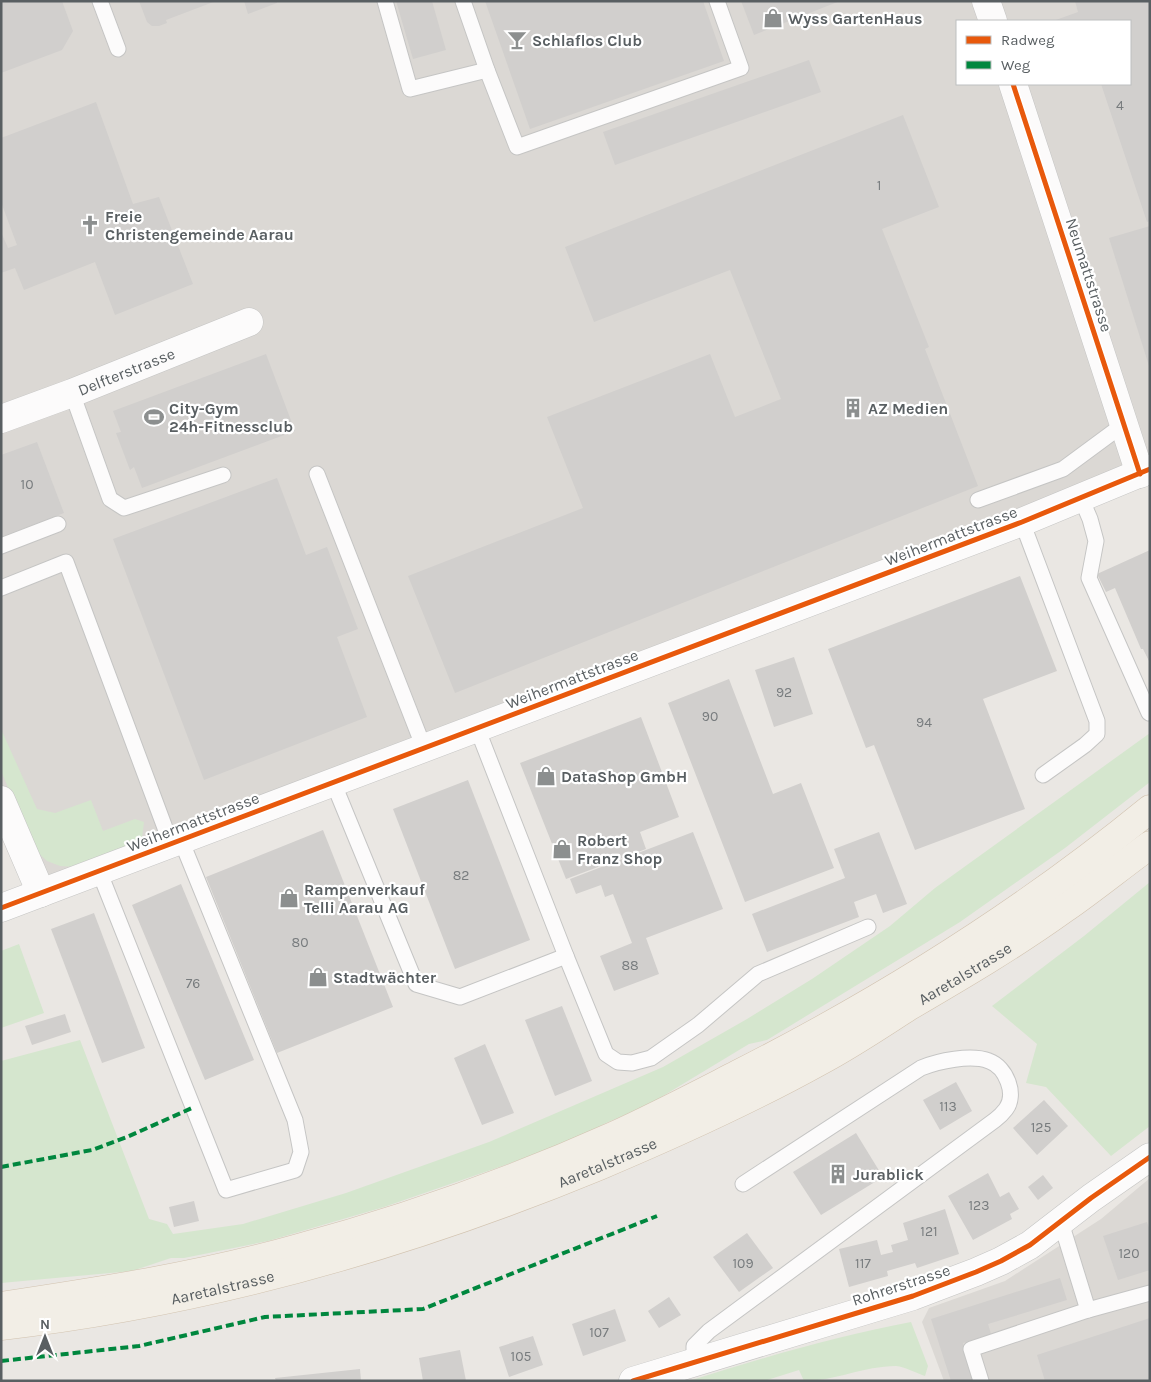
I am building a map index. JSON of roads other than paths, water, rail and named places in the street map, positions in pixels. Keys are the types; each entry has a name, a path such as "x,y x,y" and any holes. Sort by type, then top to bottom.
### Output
{"main road":[{"name":"Aaretalstrasse","path":"1113,840 1150,802"},
{"name":"Aaretalstrasse","path":"1,1306 131,1286 232,1265 302,1247 406,1216 519,1175 611,1137 665,1112 808,1038 920,973 1025,904 1113,840 1150,809"},
{"name":"Aaretalstrasse","path":"1,1326 130,1307 302,1268 474,1215 528,1195 676,1134 823,1060 868,1033 1027,934 1150,845"}],"street":[{"path":"986,1 993,20"},
{"name":"Neumattstrasse","path":"1013,85 1124,424 1145,472"},
{"name":"Delfterstrasse","path":"1,419 72,393 249,322"},
{"name":"Weihermattstrasse","path":"1,908 1022,522 1145,472"},
{"path":"2,804 41,893"},
{"name":"Rohrerstrasse","path":"633,1381 913,1296 958,1280 1001,1261 1030,1244 1090,1198 1150,1157"}],"lane":[{"path":"100,1 118,49"},
{"path":"384,1 410,89 487,70"},
{"path":"463,1 517,147 741,68 717,1"},
{"path":"72,393 110,499 124,508 223,475"},
{"path":"978,500 1063,469 1124,424"},
{"path":"317,474 424,748"},
{"path":"1081,498 1090,519 1096,541 1089,578 1148,713"},
{"path":"1022,522 1098,721 1097,734 1085,745 1043,775"},
{"path":"1,546 58,524"},
{"path":"1,588 66,562 176,842 295,1120 301,1152 295,1170 226,1190 99,871"},
{"path":"477,728 606,1054 618,1062 632,1063 651,1058 698,1025 758,974 868,927"},
{"path":"333,782 416,984 460,997 566,956"},
{"path":"694,1363 694,1346 709,1331 995,1120 1007,1108 1011,1089 1007,1079 997,1065 988,1060 975,1058 936,1062 921,1068 743,1184"},
{"path":"1059,1223 1088,1310"},
{"path":"980,1381 971,1349 1088,1310 1150,1293"}],"place":[{"name":"Wyss GartenHaus","path":"773,18"},
{"name":"Schlaflos Club","path":"517,40"},
{"name":"Freie Christengemeinde Aarau","path":"90,225"},
{"name":"AZ Medien","path":"853,408"},
{"name":"City-Gym 24h-Fitnessclub","path":"154,417"},
{"name":"DataShop GmbH","path":"546,776"},
{"name":"Robert Franz Shop","path":"562,849"},
{"name":"Rampenverkauf Telli Aarau AG","path":"289,898"},
{"name":"Stadtwächter","path":"318,977"},
{"name":"Jurablick","path":"838,1174"}]}
